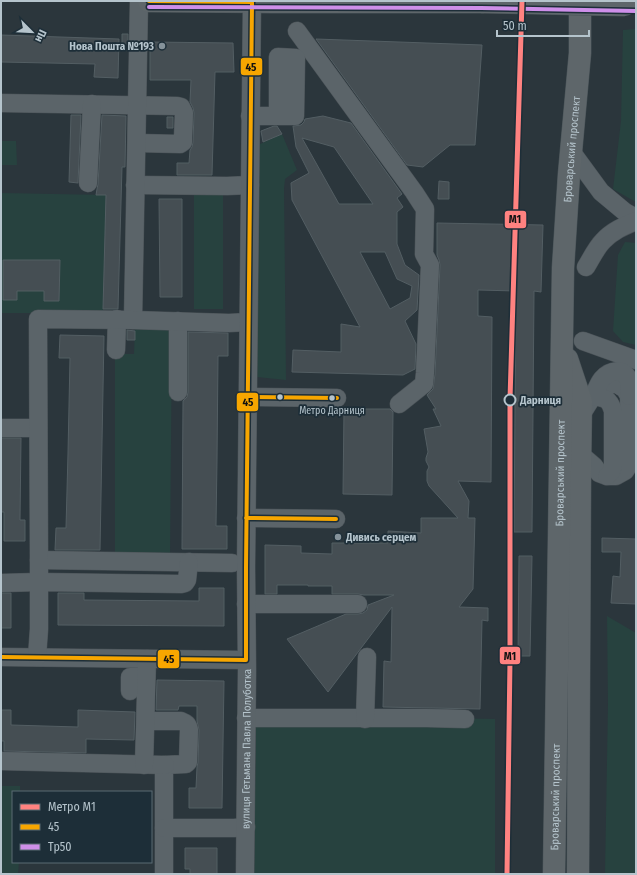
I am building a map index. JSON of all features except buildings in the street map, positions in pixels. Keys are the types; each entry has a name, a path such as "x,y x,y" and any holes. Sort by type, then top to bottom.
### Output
{"main road":[{"path":"149,1 481,2 631,5"},
{"name":"Броварський проспект","path":"554,874 563,268 571,151 580,53 580,1"},
{"name":"Броварський проспект","path":"562,343 585,404 580,454 578,874"}],"street":[{"path":"116,350 125,320 135,184 138,104 139,1"},
{"name":"вулиця Гетьмана Павла Полуботка","path":"245,874 246,518 252,2"},
{"path":"297,31 425,209 424,254 430,266 426,373 424,384 399,404"},
{"path":"1,103 138,104 181,107 184,113 183,142 180,144 137,143"},
{"path":"88,183 92,104"},
{"path":"250,116 287,116"},
{"path":"571,151 601,192 625,212 636,218"},
{"path":"135,184 250,185"},
{"path":"586,268 602,241 611,234 636,221"},
{"path":"37,657 39,629 38,319 229,323 248,322"},
{"path":"178,321 178,392"},
{"path":"583,340 636,360"},
{"path":"580,454 599,472 607,476 616,476 625,471 630,463 629,396 625,389 617,384 611,384 585,404"},
{"path":"248,398 337,398"},
{"path":"585,404 606,399 611,403 613,411 613,466 611,472 607,476"},
{"path":"1,428 38,428"},
{"path":"246,518 336,519"},
{"path":"39,560 232,563"},
{"path":"1,583 39,582 181,584 188,580 189,562"},
{"path":"246,604 358,604"},
{"path":"1,657 246,660"},
{"path":"365,719 367,657"},
{"path":"144,765 147,659"},
{"path":"130,691 130,677 146,677"},
{"path":"246,718 465,719"},
{"path":"1,761 144,765 186,764 188,762 188,725 181,721 146,721"},
{"path":"164,765 164,874"},
{"path":"164,828 234,828 246,826"}],"green space":[{"path":"636,29 636,201 634,201 613,189 621,121 623,30"},
{"path":"282,134 297,170 285,179 284,188 286,380 257,377 254,373 258,145"},
{"path":"1,141 16,141 17,165 1,165"},
{"path":"223,189 223,309 194,309 194,190"},
{"path":"1,193 106,195 103,313 1,313"},
{"path":"625,242 636,243 636,345 623,342 613,331 618,255"},
{"path":"135,328 172,329 170,562 115,561 115,354 134,354"},
{"path":"607,616 636,633 636,874 605,874 608,704"},
{"path":"256,716 495,719 495,874 254,874"},
{"path":"1,786 20,786 20,791 12,791 12,863 19,863 18,874 1,874"}],"metro line":[{"name":"M1","path":"507,874 510,660 510,399 522,1"}],"transit line":[{"name":"45","path":"1,657 246,660 252,2 149,1"},
{"name":"Тр50","path":"149,7 481,8 636,11"},
{"name":"45","path":"248,397 337,398"},
{"name":"45","path":"246,518 336,519"}],"place":[{"name":"Нова Пошта №193","path":"162,46"},
{"name":"Метро Дарниця","path":"332,398"},
{"name":"Дарниця","path":"510,400"},
{"name":"Дивись серцем","path":"338,537"}]}
